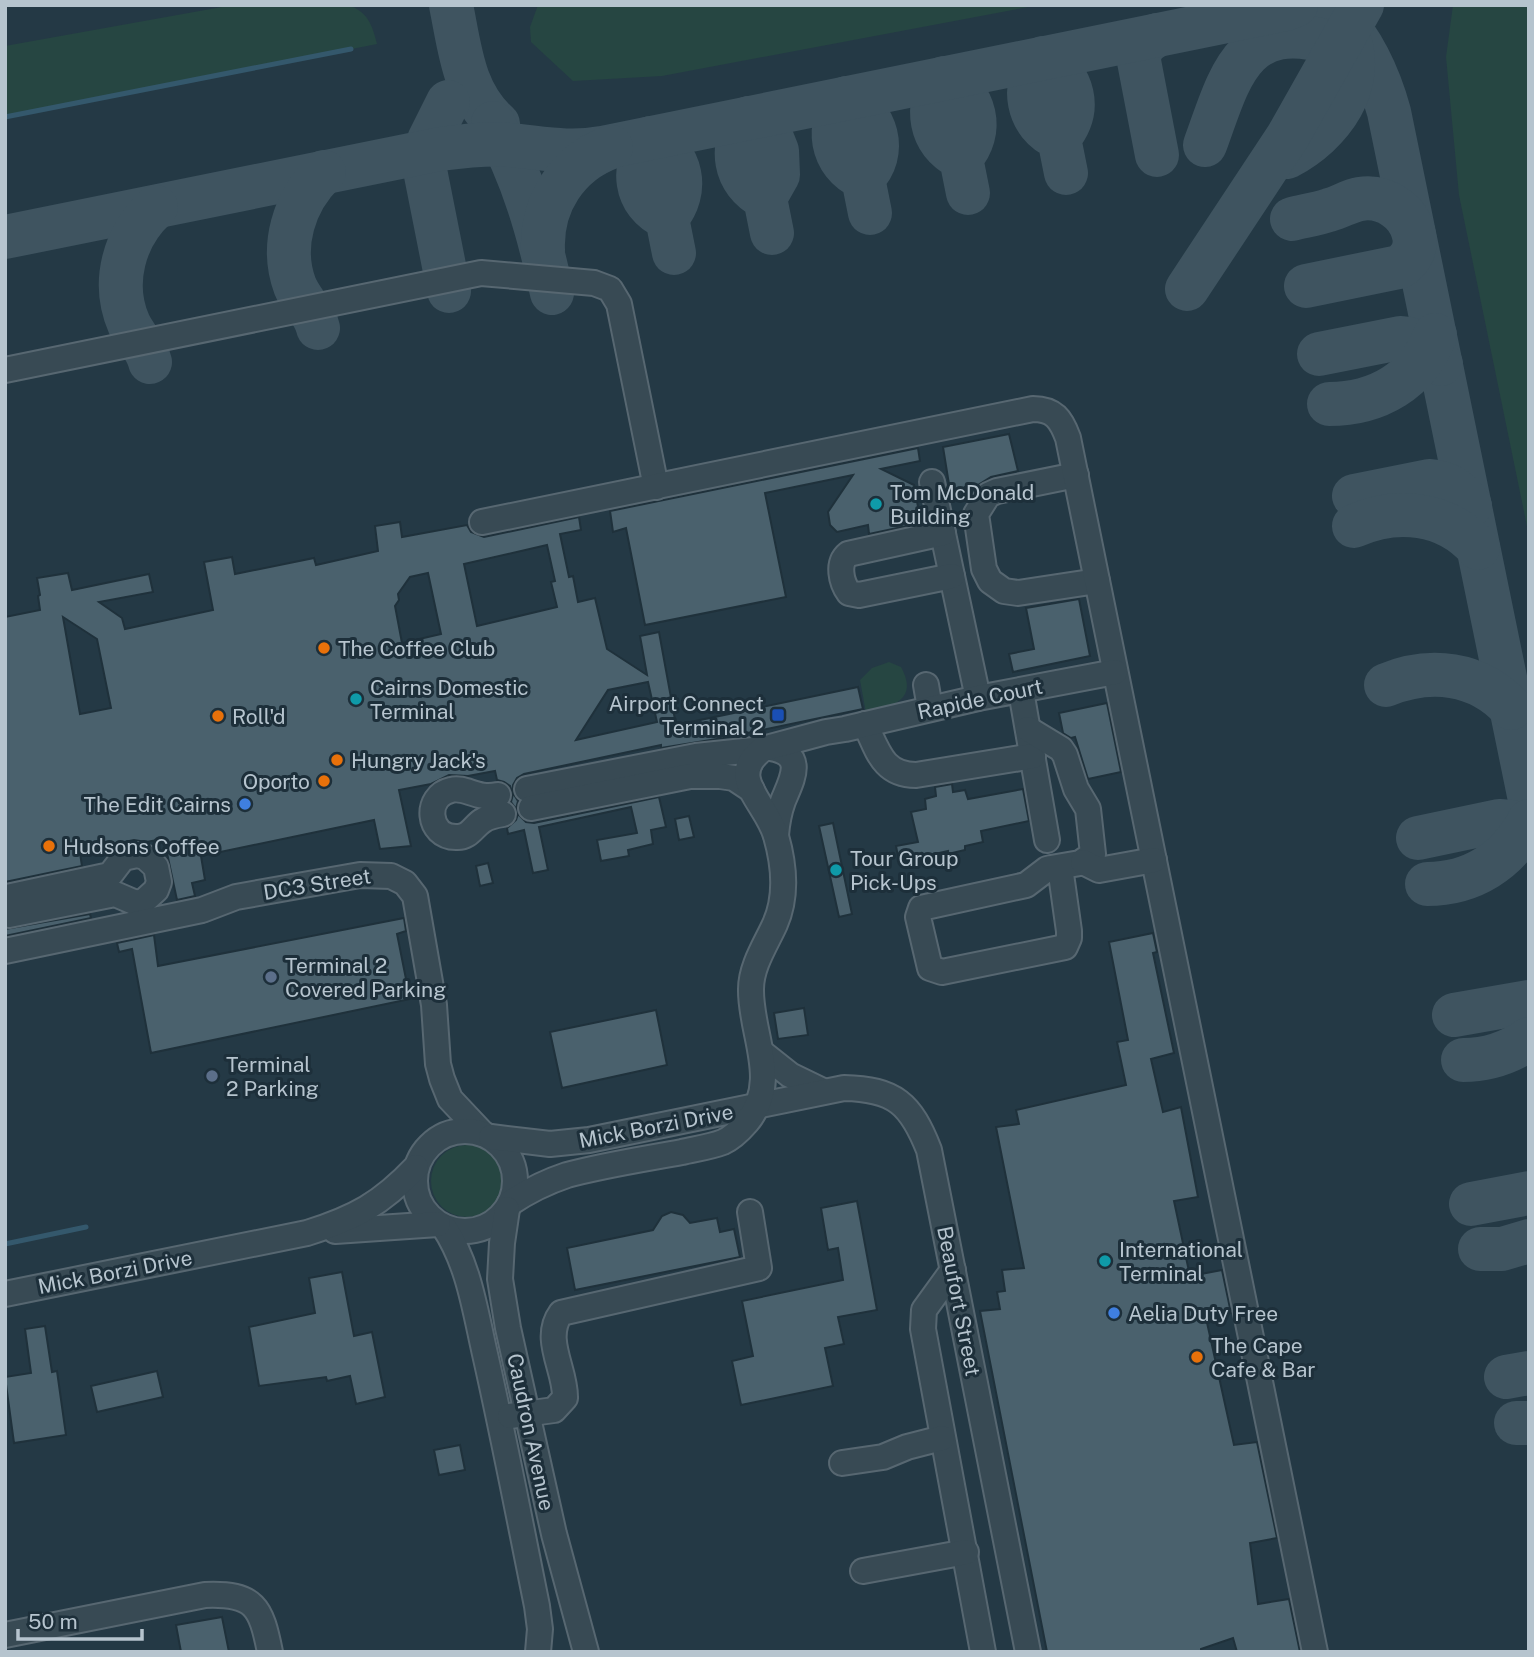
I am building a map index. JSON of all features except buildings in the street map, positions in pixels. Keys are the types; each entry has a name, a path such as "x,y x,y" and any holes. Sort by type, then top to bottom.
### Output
{"street":[{"path":"5,370 481,273 594,283 610,289 619,304 656,487"},
{"path":"482,522 1033,410 1044,409 1060,419 1068,438 1076,475 1315,1652"},
{"path":"1076,475 988,495 975,514 984,569 996,586 1011,593 1097,581"},
{"path":"932,482 978,698"},
{"path":"943,533 848,554 841,565 845,588 849,593 859,595 952,576"},
{"name":"Rapide Court","path":"793,766 855,727 928,697 978,698 1115,671"},
{"path":"1021,691 1047,840"},
{"path":"855,727 888,767 905,775 1033,756"},
{"name":"Rapide Court","path":"752,790 734,778 697,776 529,799 696,756 766,749 788,741 855,727"},
{"path":"1028,729 1064,752 1076,789 1086,804 1094,848 1090,858 1047,869 1027,885 921,908 918,917 930,968 942,972 1065,947 1069,931 1071,864"},
{"path":"758,1106 764,1075 751,986 758,959 781,907 783,874 776,835 747,783 746,767 750,760 766,749 779,750 786,754 793,766 793,782 781,808 776,835"},
{"path":"137,855 151,861 159,874 156,890 144,901 132,902 115,894 8,906 110,875 123,858 130,856 137,855"},
{"path":"1071,864 1099,870 1154,860"},
{"name":"DC3 Street","path":"5,951 202,910 236,897 360,875 391,876 405,883 415,896 434,1005 438,1064 442,1079 450,1099 487,1136"},
{"path":"761,1052 790,1075 823,1091"},
{"name":"Beaufort Street","path":"758,1106 823,1091 844,1088 869,1090 890,1096 916,1119 929,1150 1028,1652"},
{"name":"Mick Borzi Drive","path":"487,1136 550,1144 590,1140 758,1106"},
{"name":"Mick Borzi Drive","path":"509,1206 542,1184 569,1175 724,1142 748,1121 758,1106"},
{"path":"470,1131 487,1136 502,1147 515,1174 515,1189 509,1206 500,1218 479,1230 467,1232 441,1226 426,1214 418,1200 416,1167 431,1144 443,1136 470,1131"},
{"name":"Mick Borzi Drive","path":"5,1294 307,1233 361,1213 391,1192 416,1167"},
{"name":"Caudron Avenue","path":"509,1206 502,1243 500,1279 526,1414 554,1535 586,1652"},
{"path":"499,1417 554,1410 565,1398 566,1389 561,1378 553,1332 561,1313 759,1268 750,1212"},
{"name":"Mick Borzi Drive","path":"307,1233 441,1226"},
{"name":"Caudron Avenue","path":"441,1226 456,1245 466,1273 499,1417 537,1606 540,1629 538,1652"},
{"path":"953,1270 924,1310 923,1329 983,1652"},
{"path":"842,1463 883,1457 907,1447 942,1438"},
{"path":"863,1571 965,1552"},
{"path":"5,1634 219,1594 240,1597 259,1611 270,1652"}],"green space":[{"path":"233,5 347,5 360,11 368,20 377,44 5,117 5,46"},
{"path":"538,5 1039,5 662,76 573,81 531,42 530,27"},
{"path":"1453,5 1529,5 1529,536 1459,195 1446,57"},
{"path":"889,662 901,667 906,678 905,694 894,704 866,713 860,680 872,668"},
{"path":"474,1145 493,1155 501,1167 501,1195 493,1207 481,1215 460,1217 441,1207 433,1195 431,1174 441,1155 453,1147"}],"waterway":[{"path":"5,117 351,49"},
{"path":"5,1244 86,1227"}],"taxiway":[{"path":"451,5 470,84 486,112 498,124"},
{"path":"5,237 440,149 493,144 567,150 602,148 1296,5"},
{"path":"1329,5 1359,41 1389,112 1529,795"},
{"path":"1187,289 1288,136 1362,5"},
{"path":"1287,157 1318,135 1341,106 1353,72 1347,34"},
{"path":"1157,35 1145,43 1138,56 1157,155"},
{"path":"1205,145 1232,77 1243,60 1257,46 1275,38 1299,37 1328,42"},
{"path":"1059,138 1040,124 1030,103 1031,79 1043,58 1062,74 1072,94 1071,116 1059,138 1066,173"},
{"path":"961,158 942,142 933,122 934,100 944,78 964,94 973,114 973,136 961,158 968,193"},
{"path":"863,178 843,163 834,142 836,120 847,98 865,114 876,135 876,157 863,178 870,213"},
{"path":"448,102 429,140 425,170 449,291"},
{"path":"765,198 746,182 738,162 739,140 749,118 771,136 777,151 778,175 765,198 772,233"},
{"path":"493,123 513,163 529,205 552,293"},
{"path":"667,218 647,203 639,183 640,160 651,138 670,154 679,174 679,196 667,218 674,253"},
{"path":"543,250 547,217 560,187 582,163 611,147"},
{"path":"318,328 295,286 289,255 298,210 305,196 324,172"},
{"path":"1292,219 1369,198 1394,206 1407,219 1414,235 1412,254 1399,267 1306,286"},
{"path":"150,362 129,324 121,293 121,277 129,246 136,232 156,207"},
{"path":"1329,404 1363,400 1394,387 1418,365 1435,335"},
{"path":"1319,354 1400,338 1425,345 1434,352 1441,364"},
{"path":"1354,496 1429,481 1453,488 1470,506"},
{"path":"1354,526 1387,516 1420,516 1451,527 1478,548"},
{"path":"1386,685 1419,676 1453,676 1484,687 1511,708"},
{"path":"1418,838 1499,821 1511,822 1529,832"},
{"path":"1427,884 1459,880 1487,868 1511,848 1529,821"},
{"path":"1454,1015 1529,1002"},
{"path":"1463,1060 1498,1055 1529,1039"},
{"path":"1471,1204 1529,1193"},
{"path":"1480,1249 1502,1249 1529,1241"},
{"path":"1506,1377 1529,1373"},
{"path":"1516,1423 1529,1423"}],"place":[{"name":"Tom McDonald Building","path":"876,504"},
{"name":"The Coffee Club","path":"324,648"},
{"name":"Cairns Domestic Terminal","path":"356,699"},
{"name":"Airport Connect Terminal 2","path":"778,715"},
{"name":"Roll'd","path":"218,716"},
{"name":"Hungry Jack's","path":"337,760"},
{"name":"Oporto","path":"324,781"},
{"name":"The Edit Cairns","path":"245,804"},
{"name":"Hudsons Coffee","path":"49,846"},
{"name":"Tour Group Pick-Ups","path":"836,870"},
{"name":"Terminal 2 Covered Parking","path":"271,977"},
{"name":"Terminal 2 Parking","path":"212,1076"},
{"name":"International Terminal","path":"1105,1261"},
{"name":"Aelia Duty Free","path":"1114,1313"},
{"name":"The Cape Cafe & Bar","path":"1197,1357"}]}
